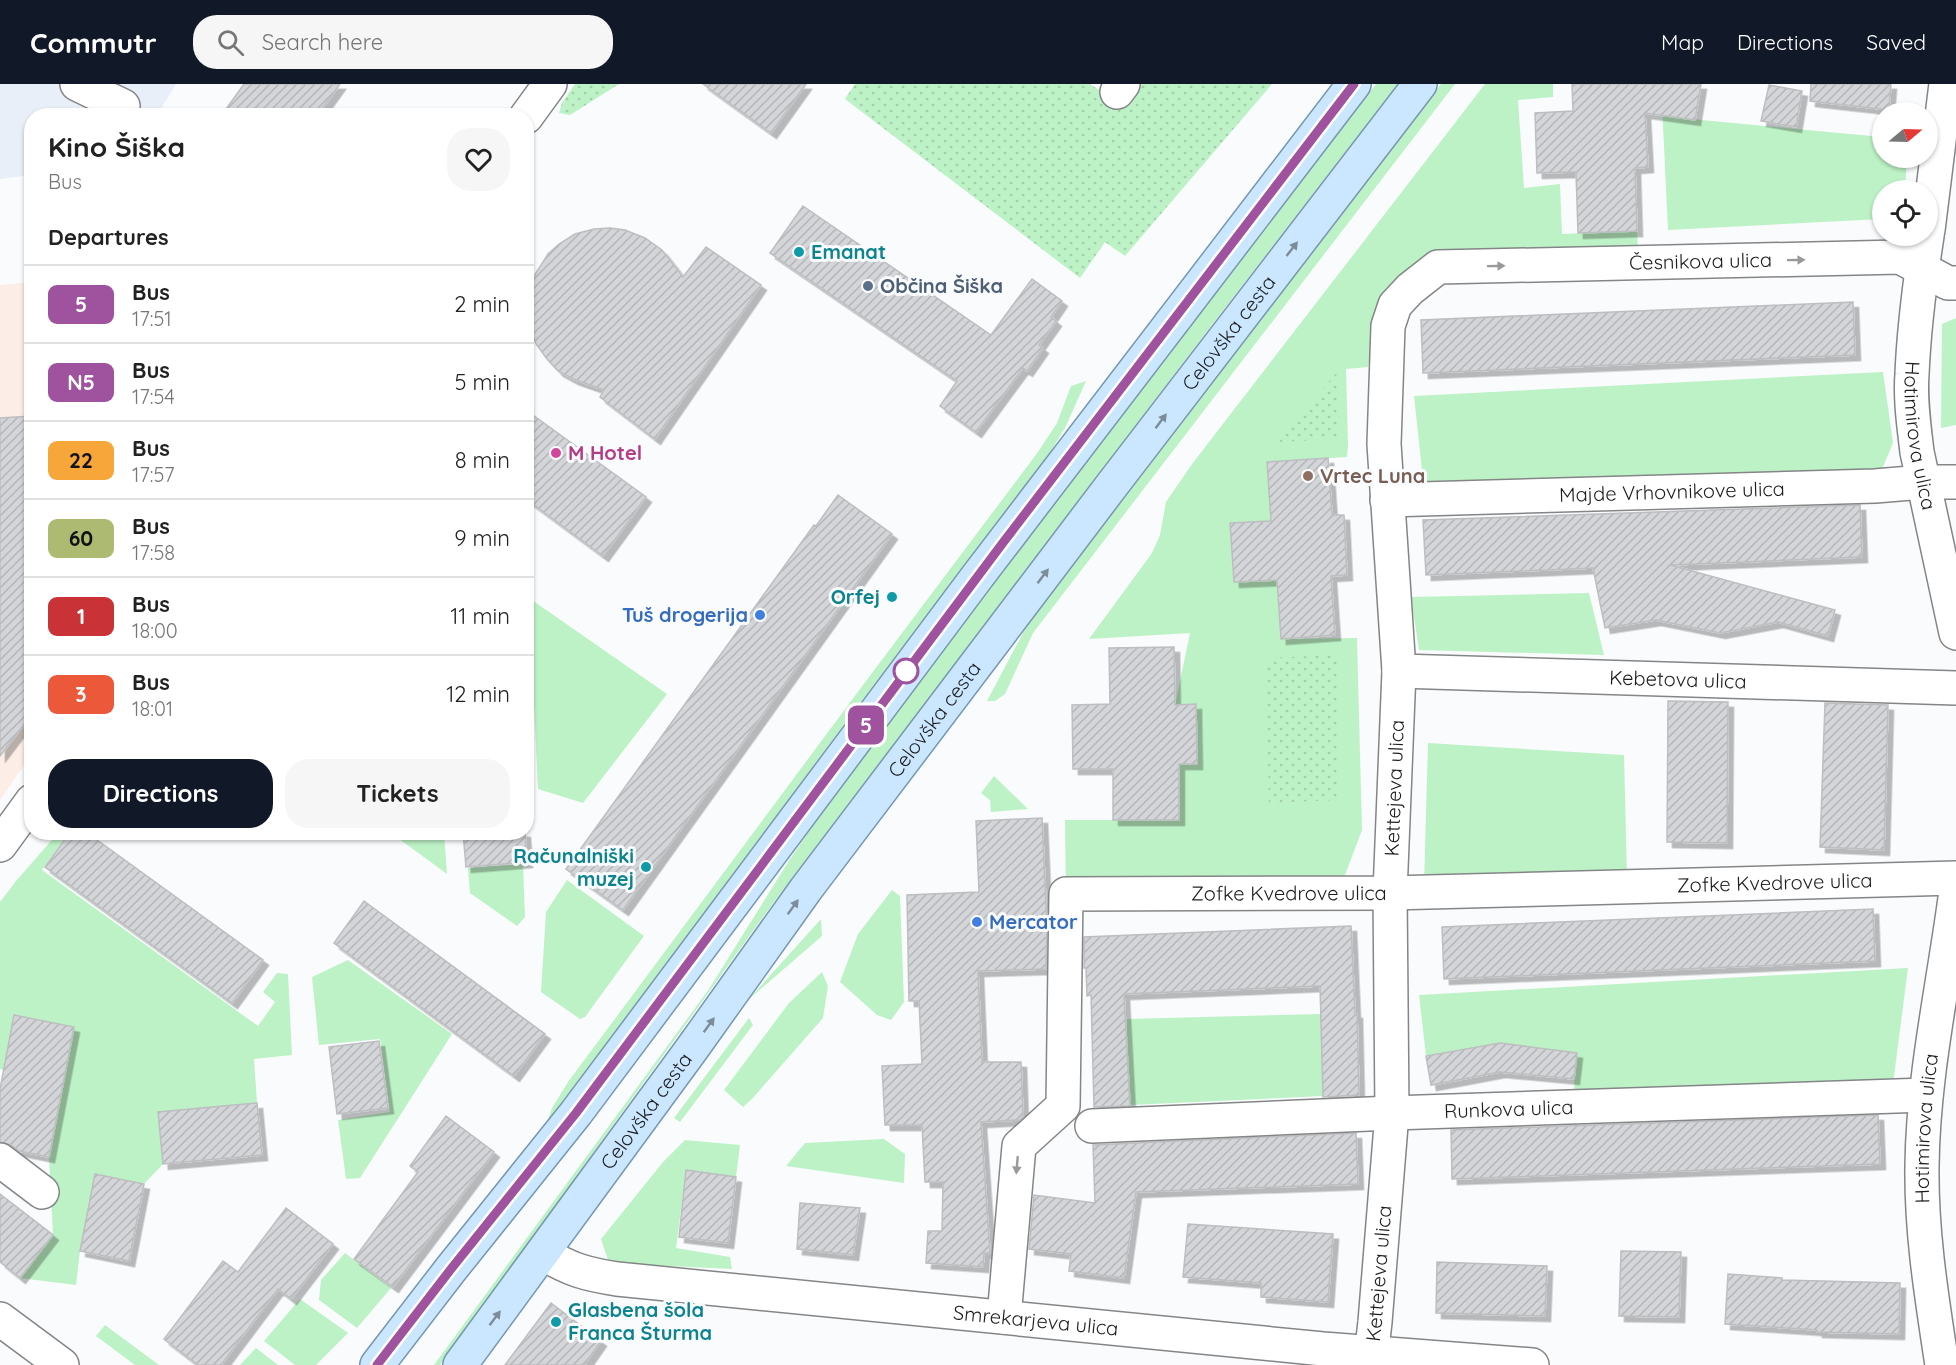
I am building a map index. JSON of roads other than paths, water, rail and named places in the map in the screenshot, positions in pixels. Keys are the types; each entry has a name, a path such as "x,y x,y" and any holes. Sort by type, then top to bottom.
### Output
{"main road":[{"path":"377,1365 576,1113 997,550 1354,84"},
{"name":"Celovška cesta","path":"460,1365 806,889 1165,415 1420,84"}],"street":[{"path":"77,84 123,106"},
{"path":"533,108 550,84"},
{"path":"1934,180 1946,84"},
{"name":"Hotimirova ulica","path":"1926,246 1911,375 1917,452 1956,633"},
{"name":"Česnikova ulica","path":"1438,267 1899,257 1948,283 1956,283"},
{"name":"Kettejeva ulica","path":"1371,1359 1392,1113 1390,893 1399,671 1384,444 1388,326 1395,305 1438,267"},
{"name":"Majde Vrhovnikove ulica","path":"1388,500 1956,482"},
{"name":"Kebetova ulica","path":"1399,671 1956,688"},
{"path":"0,845 24,812"},
{"name":"Zofke Kvedrove ulica","path":"1004,1317 1018,1146 1063,1106 1066,894 1390,893 1956,879"},
{"name":"Hotimirova ulica","path":"1942,1365 1926,1253 1922,1150 1926,1095 1956,891"},
{"name":"Runkova ulica","path":"1092,1126 1392,1113 1926,1095"},
{"path":"0,1160 42,1192"},
{"name":"Smrekarjeva ulica","path":"543,1253 566,1267 617,1279 1004,1317 1371,1359 1532,1365"},
{"path":"0,1318 62,1365"}],"place":[{"name":"Emanat","path":"799,252"},
{"name":"Občina Šiška","path":"868,286"},
{"name":"M Hotel","path":"556,453"},
{"name":"Vrtec Luna","path":"1308,476"},
{"name":"Orfej","path":"892,597"},
{"name":"Tuš drogerija","path":"760,615"},
{"name":"Računalniški muzej","path":"646,867"},
{"name":"Mercator","path":"977,922"},
{"name":"Glasbena šola Franca Šturma","path":"556,1322"}]}
